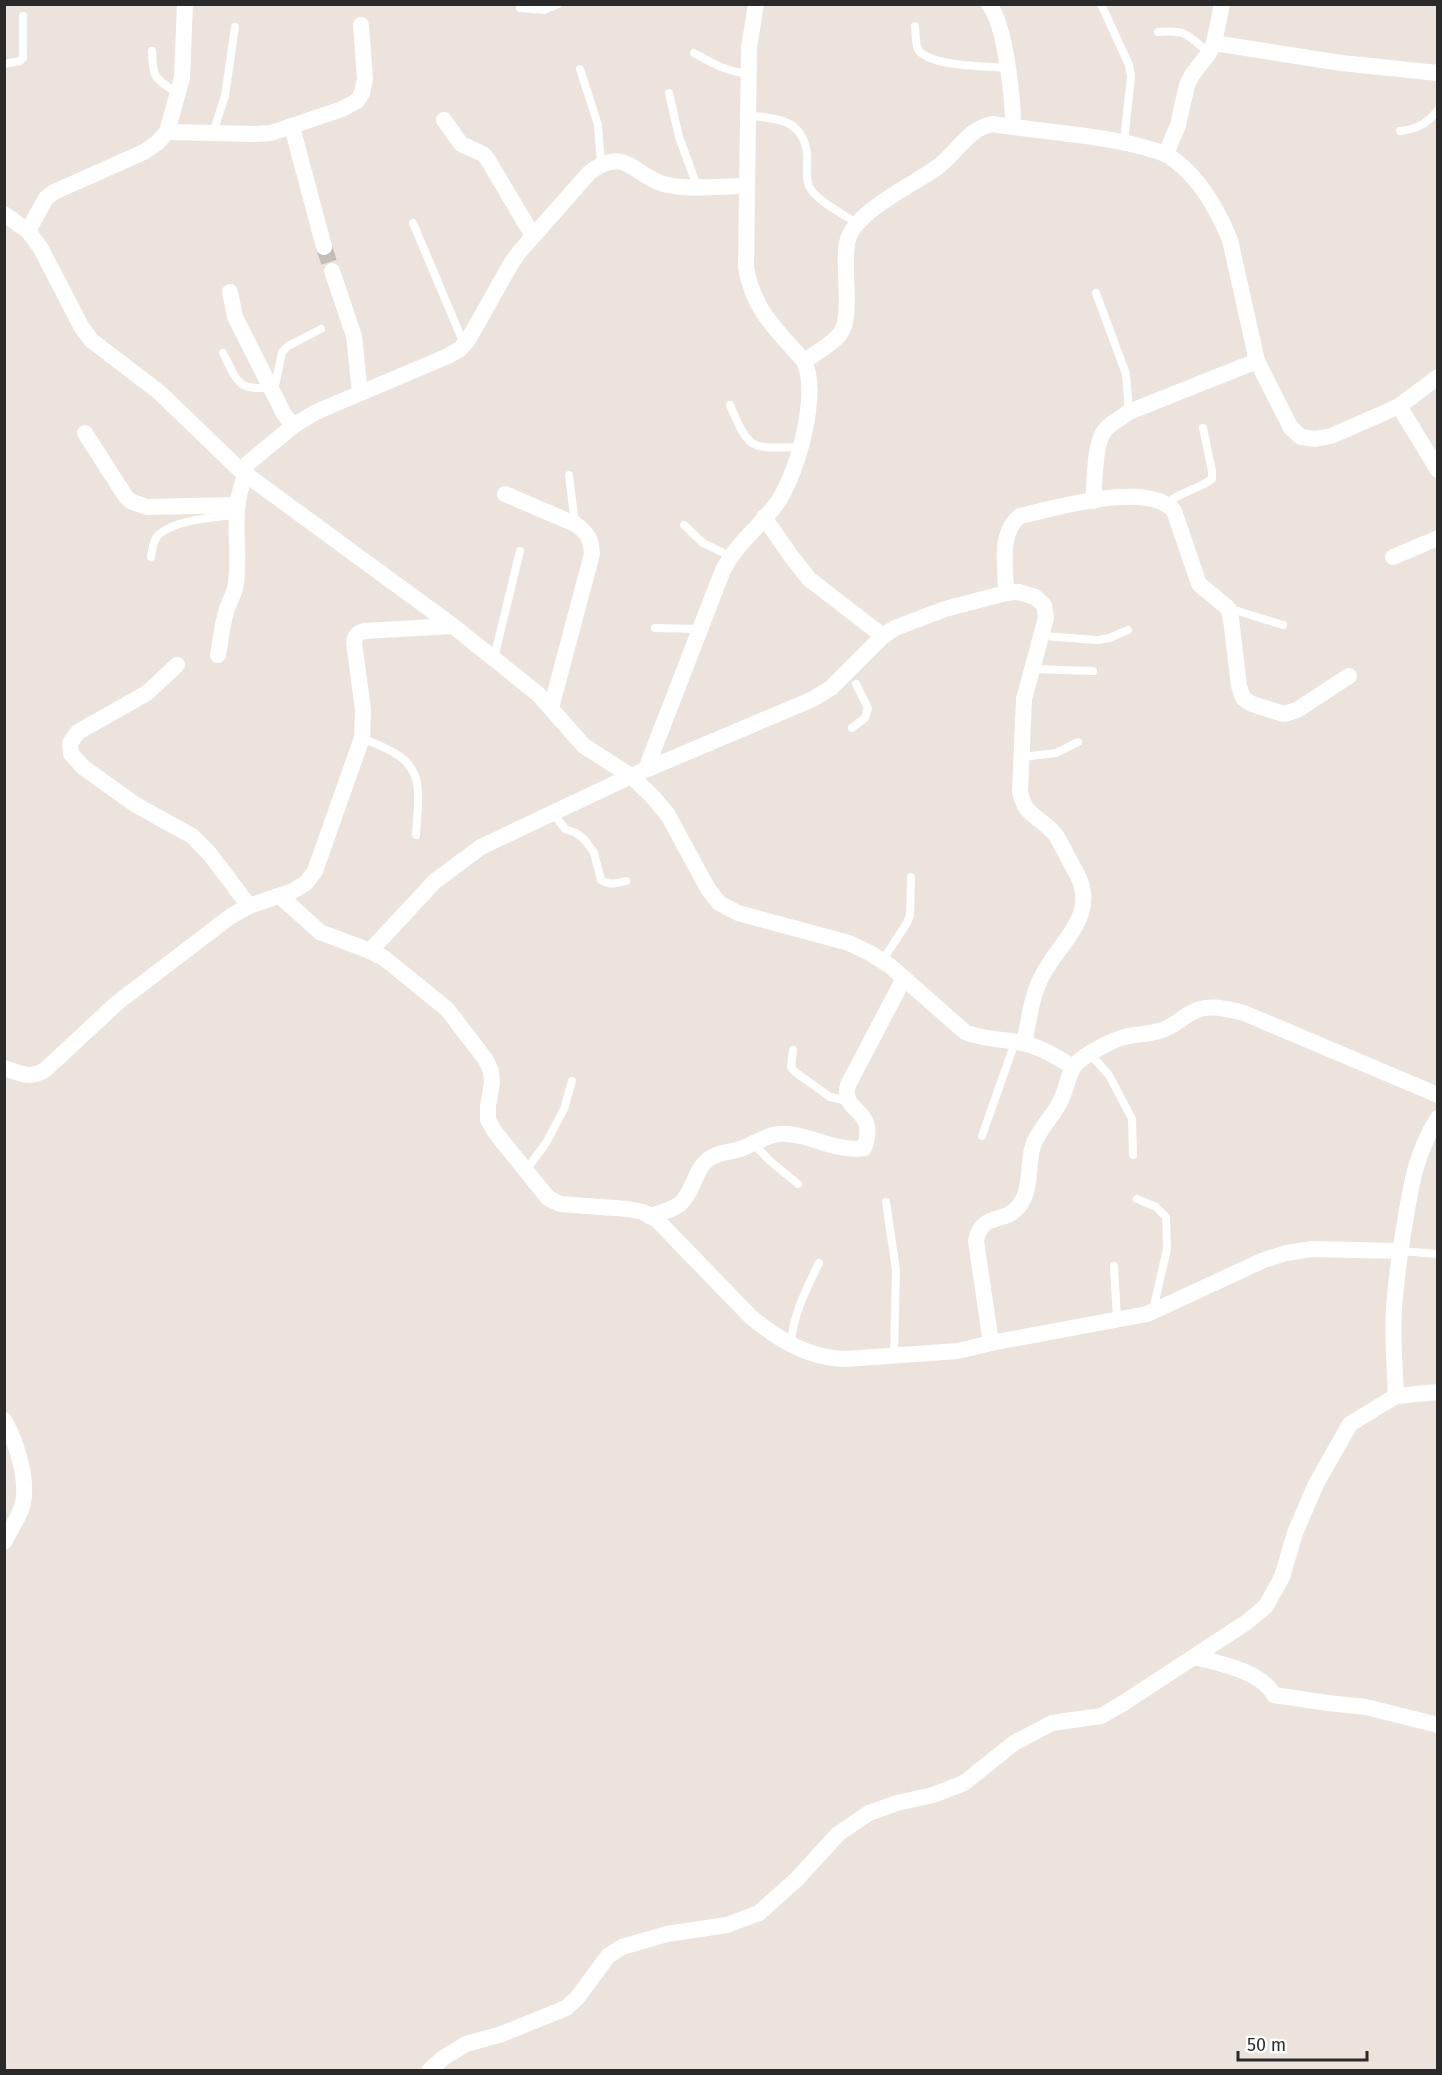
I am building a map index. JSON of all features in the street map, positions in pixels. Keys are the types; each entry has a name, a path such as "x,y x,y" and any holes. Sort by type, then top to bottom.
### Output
{"street":[{"path":"28,231 46,198 54,192 144,152 167,132 184,61 185,4"},
{"path":"638,772 730,556 785,491 807,423 810,387 808,369 804,361 759,308 750,289 746,268 749,48 756,4"},
{"path":"989,4 998,23 1012,90 1012,127"},
{"path":"1166,154 1178,125 1187,85 1211,48 1222,4"},
{"path":"167,132 255,135 271,133 342,109 357,100 362,93 364,79 361,25"},
{"path":"1211,48 1437,73"},
{"path":"444,120 461,144 483,154 488,160 533,236"},
{"path":"804,361 834,341 842,332 846,321 848,238 857,223 870,211 938,166 971,132 981,126 992,124 1124,142 1166,154 1197,179 1225,226 1230,240 1257,361 1291,428 1301,437 1315,440 1331,436 1399,406 1437,377"},
{"path":"292,127 324,247"},
{"path":"218,655 226,611 233,597 236,583 236,510 243,472 293,426 316,412 448,356 464,344 512,262 589,173 601,164 615,160 629,163 655,180 668,185 746,186"},
{"path":"4,214 28,231 40,247 81,326 91,340 159,392 243,472 453,626 538,694 584,746 638,772 652,796 668,815 708,889 719,903 738,913 849,943 882,961 965,1032 979,1038 1019,1042 1037,1047 1073,1067"},
{"path":"332,271 354,336 360,393"},
{"path":"230,292 235,317 284,414 293,426"},
{"path":"1093,501 1099,442 1103,432 1129,412 1257,361"},
{"path":"1399,406 1437,470"},
{"path":"85,434 126,497 132,502 147,507 236,510"},
{"path":"505,494 575,524 591,539 592,554 552,708"},
{"path":"1006,593 1006,538 1012,522 1020,516 1118,497 1156,499 1167,503 1174,511 1199,584 1228,608 1239,686 1243,698 1252,704 1284,714 1297,710 1349,676"},
{"path":"764,517 790,556 809,579 883,636"},
{"path":"1393,557 1437,538"},
{"path":"370,951 435,881 457,863 481,848 638,772 813,699 852,678 883,636 895,628 945,609 1006,593 1019,592 1035,597 1044,605 1046,618 1023,705 1020,792 1022,803 1029,813 1057,837 1083,885 1084,903 1079,920 1041,976 1019,1042"},
{"path":"4,1068 24,1075 36,1076 117,1003 231,916 249,906 293,891 306,883 315,871 362,738 363,709 355,636 364,631 453,626"},
{"path":"177,665 147,693 78,732 70,743 71,754 84,768 136,805 192,836 209,854 249,906"},
{"path":"280,896 320,932 384,958 447,1008 486,1060 491,1071 488,1120 548,1198 560,1204 628,1209 657,1220 751,1317 766,1330 810,1354 826,1359 941,1354 1153,1312 1264,1260 1286,1253 1312,1249 1400,1251"},
{"path":"650,1216 674,1208 682,1202 707,1160 767,1137 779,1134 846,1149 864,1148 867,1141 867,1124 865,1118 848,1101 846,1093 848,1085 904,978"},
{"path":"991,1343 976,1241 978,1230 985,1222 1010,1214 1019,1206 1024,1195 1033,1148 1038,1135 1060,1102 1073,1067 1090,1054 1120,1038 1159,1031 1192,1012 1208,1007 1228,1009 1244,1013 1437,1095"},
{"path":"1396,1396 1394,1309 1400,1251 1411,1183 1418,1156 1437,1118"},
{"path":"430,2070 443,2058 466,2044 502,2034 566,2008 577,1998 608,1956 622,1947 667,1934 728,1925 759,1912 797,1879 838,1834 869,1814 964,1783 1014,1743 1052,1723 1101,1716 1247,1622 1266,1606 1282,1577 1296,1533 1316,1484 1350,1424 1396,1396 1437,1392"},
{"path":"4,1420 18,1453 23,1480 23,1503 4,1542"},
{"path":"1194,1657 1240,1670 1265,1683 1274,1695 1366,1707 1437,1725"}],"lane":[{"path":"520,8 544,10 558,4"},
{"path":"1101,4 1129,65 1131,76 1124,142"},
{"path":"4,64 16,63 23,58 23,16"},
{"path":"915,26 918,48 923,55 948,63 1007,68"},
{"path":"213,133 225,96 235,27"},
{"path":"1158,32 1182,31 1211,48"},
{"path":"152,51 153,71 156,78 177,93"},
{"path":"694,53 721,69 733,73 749,74"},
{"path":"580,69 598,125 601,164"},
{"path":"669,93 679,137 697,186"},
{"path":"1400,131 1421,126 1429,121 1437,110"},
{"path":"747,115 785,121 796,127 805,144 809,187 814,194 857,223"},
{"path":"413,223 464,344"},
{"path":"1096,293 1126,374 1129,412"},
{"path":"223,353 237,380 246,387 272,389 282,352 288,346 321,329"},
{"path":"730,405 748,441 765,448 800,447"},
{"path":"1167,503 1178,494 1206,483 1212,478 1203,428"},
{"path":"569,475 575,524"},
{"path":"151,556 155,539 168,529 190,520 236,510"},
{"path":"684,525 703,543 730,556"},
{"path":"494,658 520,550"},
{"path":"1228,608 1283,625"},
{"path":"655,628 700,629"},
{"path":"1043,636 1098,640 1128,630"},
{"path":"1033,669 1093,671"},
{"path":"852,678 868,708 865,718 852,728"},
{"path":"362,738 397,754 416,772 418,787 416,835"},
{"path":"1022,757 1056,753 1078,742"},
{"path":"553,813 565,830 585,840 594,854 601,880 606,884 626,881"},
{"path":"882,961 910,915 911,877"},
{"path":"982,1136 1019,1042"},
{"path":"793,1050 791,1063 795,1072 830,1097 848,1101"},
{"path":"1090,1054 1109,1075 1132,1119 1133,1155"},
{"path":"526,1170 546,1143 564,1109 572,1081"},
{"path":"753,1143 770,1161 798,1184"},
{"path":"1137,1199 1156,1207 1166,1217 1167,1249 1153,1312"},
{"path":"886,1202 896,1270 894,1357"},
{"path":"1400,1251 1437,1254"},
{"path":"791,1344 792,1328 798,1308 819,1263"},
{"path":"1114,1266 1117,1319"}],"tunnel":[{"path":"324,247 332,271"}]}
